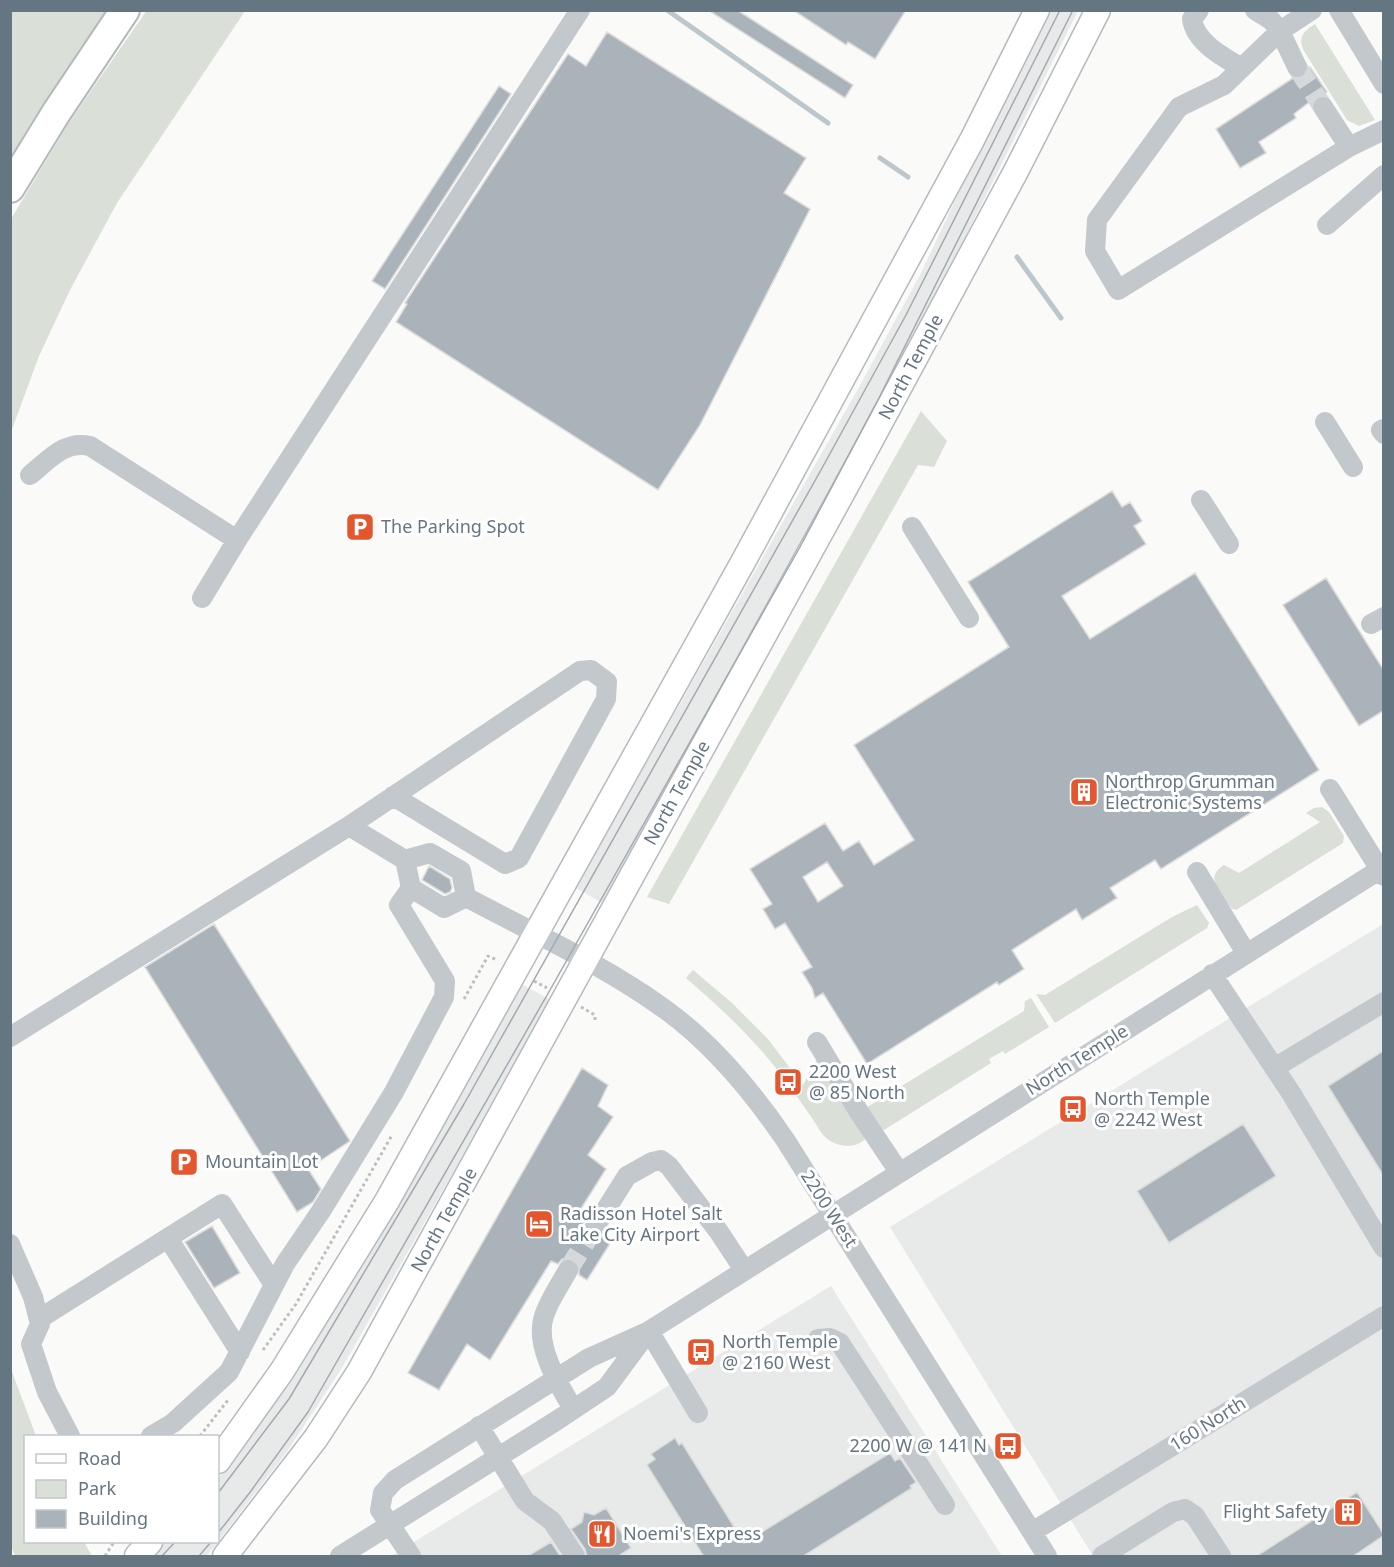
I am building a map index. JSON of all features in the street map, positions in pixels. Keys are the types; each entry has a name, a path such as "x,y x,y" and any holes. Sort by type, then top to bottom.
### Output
{"highway":[{"path":"10,188 56,113 125,10"}],"main road":[{"path":"219,1460 282,1371 387,1201 873,324 972,140 1037,10"},
{"name":"North Temple","path":"225,1557 316,1438 359,1372 424,1257 970,257 1098,10"},
{"path":"137,1557 149,1543"}],"street":[{"path":"202,598 237,540 580,10"},
{"path":"1199,10 1192,19 1194,31 1220,55 1242,68"},
{"path":"1255,10 1271,20 1280,31 1297,66"},
{"path":"1312,10 1280,31 1224,85 1179,107 1097,220 1095,251 1118,290 1349,147 1383,130"},
{"path":"1339,10 1383,84"},
{"path":"1323,107 1349,147"},
{"path":"1327,225 1383,175"},
{"path":"1325,422 1353,468"},
{"path":"30,475 64,448 78,443 90,446 237,540"},
{"path":"1201,500 1230,544"},
{"path":"912,527 969,618"},
{"path":"10,1037 349,826 393,796 580,670 591,670 607,682 606,699 519,858 506,864 393,796"},
{"path":"1330,789 1382,871"},
{"path":"154,1435 173,1423 229,1372 285,1264 321,1211 394,1092 444,997 445,981 399,906 411,888 405,860 349,826"},
{"path":"405,860 430,853 445,861 461,871 466,897 444,908 411,888"},
{"name":"North Temple","path":"390,1525 381,1510 381,1500 388,1486 479,1426 589,1358 649,1331 1212,974 1382,871"},
{"path":"1197,872 1246,953"},
{"name":"2200 West","path":"466,897 626,982 699,1037 727,1065 768,1114 1047,1557"},
{"path":"1212,974 1296,1101 1383,1248"},
{"path":"1274,1068 1383,1002"},
{"path":"817,1042 899,1172"},
{"path":"593,1230 627,1176 652,1162 661,1161 669,1166 719,1232 744,1270"},
{"path":"39,1318 222,1204 274,1285"},
{"path":"168,1238 240,1352"},
{"path":"10,1244 33,1297 39,1318 40,1324 31,1344 47,1392 69,1435"},
{"path":"568,1270 543,1318 542,1342 555,1378 573,1409"},
{"name":"160 North","path":"1032,1533 1383,1316"},
{"path":"649,1331 698,1413"},
{"name":"North Temple","path":"340,1557 607,1387 649,1331"},
{"path":"818,1339 830,1338 840,1343 945,1505"},
{"path":"479,1426 525,1501 552,1521 575,1557"},
{"path":"1102,1557 1173,1512 1185,1509 1195,1516 1221,1557"},
{"path":"390,1525 411,1557"}],"path":[{"path":"488,956 495,959"},
{"path":"595,1015 595,1021"},
{"path":"105,1557 113,1543"}],"shaded area":[{"path":"1051,11 1078,11 871,426 604,904 576,888 922,271 983,141"},
{"path":"1383,924 1383,1556 1093,1556 890,1227"},
{"path":"521,984 551,1000 342,1368 286,1453 219,1541 219,1478 232,1461"},
{"path":"831,1286 1002,1556 391,1556"},
{"path":"164,1543 217,1543 207,1556 152,1556"}],"green space":[{"path":"147,10 245,11 117,203 70,290 39,356 11,432 11,219 68,124"},
{"path":"11,11 110,11 11,161"},
{"path":"1315,24 1375,120 1359,126 1347,120 1302,46 1303,35"},
{"path":"921,411 947,441 934,467 918,465 669,904 647,897"},
{"path":"1322,807 1329,812 1344,836 1343,843 1236,910 1231,908 1214,881 1218,870 1224,865 1239,873 1320,822 1306,813 1314,808"},
{"path":"1197,905 1209,923 1207,928 1055,1023 1036,994 1045,995 1172,917"},
{"path":"693,970 732,1003 767,1038 803,1085 817,1059 866,1138 852,1146 846,1146 825,1137 787,1082 761,1050 686,978"},
{"path":"1031,998 1049,1027 1005,1054 1003,1051 989,1059 991,1063 884,1130 878,1130 864,1109 1024,1011 1025,1001"},
{"path":"11,1369 36,1435 24,1435 24,1543 85,1543 92,1556 15,1556 11,1546"}],"building":[{"path":"708,10 737,10 853,85 845,98"},
{"path":"793,10 906,10 875,59 848,42 846,45"},
{"path":"607,32 806,158 784,193 810,209 700,425 658,490 396,322 407,304 405,303 568,54 586,66"},
{"path":"1310,67 1327,92 1316,97 1294,114 1296,118 1259,142 1266,153 1240,168 1216,129 1293,78 1303,78"},
{"path":"499,86 511,94 385,289 372,281"},
{"name":"Northrop Grumman Electronic Systems","path":"1112,491 1122,507 1130,502 1142,521 1134,526 1146,544 1062,596 1090,639 1195,573 1319,770 1161,869 1155,860 1110,888 1117,898 1082,920 1076,909 1012,950 1024,969 999,985 997,982 867,1064 823,993 815,998 802,972 812,967 785,923 775,929 763,909 772,904 750,869 825,823 843,851 859,841 874,865 914,840 854,745 1009,647 968,582","holes":["827,862 843,886 818,902 803,877"]},
{"path":"1326,578 1383,669 1383,711 1359,726 1283,605"},
{"path":"429,866 450,879 452,888 450,892 445,894 422,880"},
{"path":"214,924 350,1141 308,1169 321,1189 313,1202 297,1212 145,967"},
{"path":"1383,1051 1383,1175 1328,1086"},
{"name":"Radisson Hotel Salt Lake City Airport","path":"582,1068 608,1085 598,1106 613,1117 588,1155 606,1169 575,1218 583,1223 581,1230 586,1240 593,1242 603,1236 611,1242 587,1280 579,1275 579,1264 573,1259 562,1259 558,1264 551,1261 490,1360 467,1344 439,1390 408,1373"},
{"path":"1243,1124 1276,1176 1169,1243 1137,1191"},
{"path":"212,1226 240,1273 214,1288 185,1242"},
{"path":"675,1438 679,1445 682,1443 744,1543 890,1453 895,1461 900,1458 916,1482 910,1486 912,1488 802,1557 704,1557 647,1465 655,1459 651,1454"},
{"name":"Flight Safety","path":"1357,1492 1383,1536 1352,1557 1255,1557"},
{"path":"606,1508 631,1548 617,1557 587,1557 585,1549 571,1529 582,1522 584,1512 594,1515"},
{"path":"551,1542 561,1557 526,1557"}],"waterway":[{"path":"667,10 828,123"},
{"path":"880,158 908,177"},
{"path":"1017,257 1061,318"}],"tunnel":[{"path":"1297,67 1323,107"},
{"path":"568,1270 593,1230"}],"tram line":[{"path":"219,1492 289,1399 464,1104 906,315 1060,10"},
{"path":"219,1532 308,1412 800,547 879,398 1073,10"},
{"path":"162,1556 174,1543"},
{"path":"199,1556 210,1543"}],"place":[{"name":"The Parking Spot","path":"360,527"},
{"name":"Northrop Grumman Electronic Systems","path":"1084,792"},
{"name":"2200 West @ 85 North","path":"788,1082"},
{"name":"North Temple @ 2242 West","path":"1073,1109"},
{"name":"Mountain Lot","path":"184,1162"},
{"name":"Radisson Hotel Salt Lake City Airport","path":"539,1224"},
{"name":"North Temple @ 2160 West","path":"701,1352"},
{"name":"2200 W @ 141 N","path":"1008,1446"},
{"name":"Flight Safety","path":"1348,1512"},
{"name":"Noemi's Express","path":"602,1534"}]}
